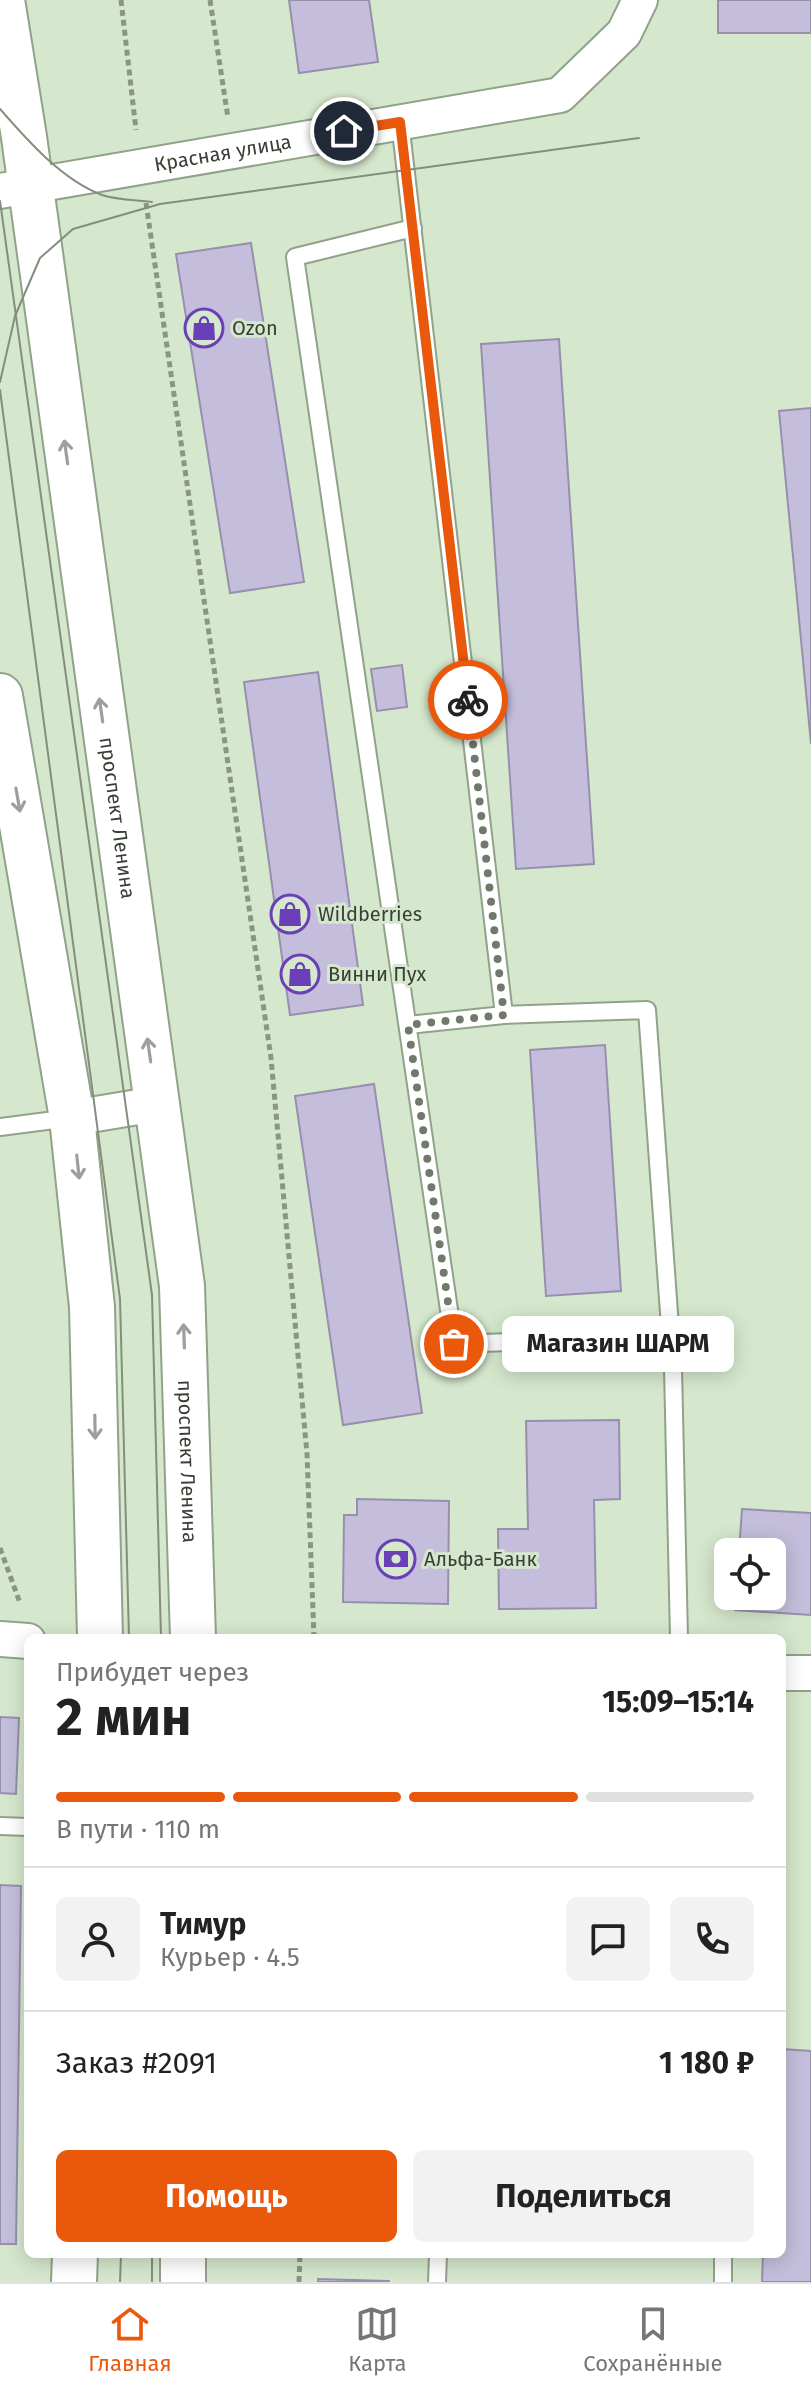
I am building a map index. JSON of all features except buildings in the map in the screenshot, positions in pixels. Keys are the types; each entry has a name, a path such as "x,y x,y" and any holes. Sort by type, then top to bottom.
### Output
{"main road":[{"name":"проспект Ленина","path":"2,0 15,188 182,1286 193,1634"},
{"path":"0,696 72,1118 92,1307 100,1634"},
{"path":"74,2282 75,2258"},
{"path":"183,2258 183,2282"}],"street":[{"name":"Красная улица","path":"15,188 560,95 624,33 640,0"},
{"path":"72,1118 156,1104"},
{"path":"0,1639 28,1626"},
{"path":"786,1673 811,1673"}],"lane":[{"path":"400,122 504,1015"},
{"path":"413,228 295,257 454,1344 671,1336"},
{"path":"408,1025 504,1015 647,1010 671,1336 679,1634"},
{"path":"0,1127 72,1118"},
{"path":"0,1826 24,1827"},
{"path":"437,2282 438,2258"},
{"path":"723,2258 723,2282"}],"path":[{"path":"121,0 140,167 271,1058 307,1454 314,1634"},
{"path":"210,0 233,151"},
{"path":"0,1548 28,1626"},
{"path":"299,2282 300,2258"}],"tram line":[{"path":"0,109 34,146 73,180 108,197 152,202"},
{"path":"0,382 15,316 40,258 73,229 160,204 639,138"},
{"path":"0,201 152,1295 161,1634"},
{"path":"0,390 120,1299 129,1634"},
{"path":"120,2282 121,2258"},
{"path":"152,2258 152,2282"}],"way so far":[{"path":"454,1344 408,1025 504,1015 468,700"}],"place":[{"name":"Ozon","path":"204,328"},
{"name":"Wildberries","path":"290,914"},
{"name":"Винни Пух","path":"300,974"},
{"name":"Магазин ШАРМ","path":"454,1344"},
{"name":"Альфа-Банк","path":"396,1559"}],"route":[{"path":"344,131 400,122 468,700"}]}
